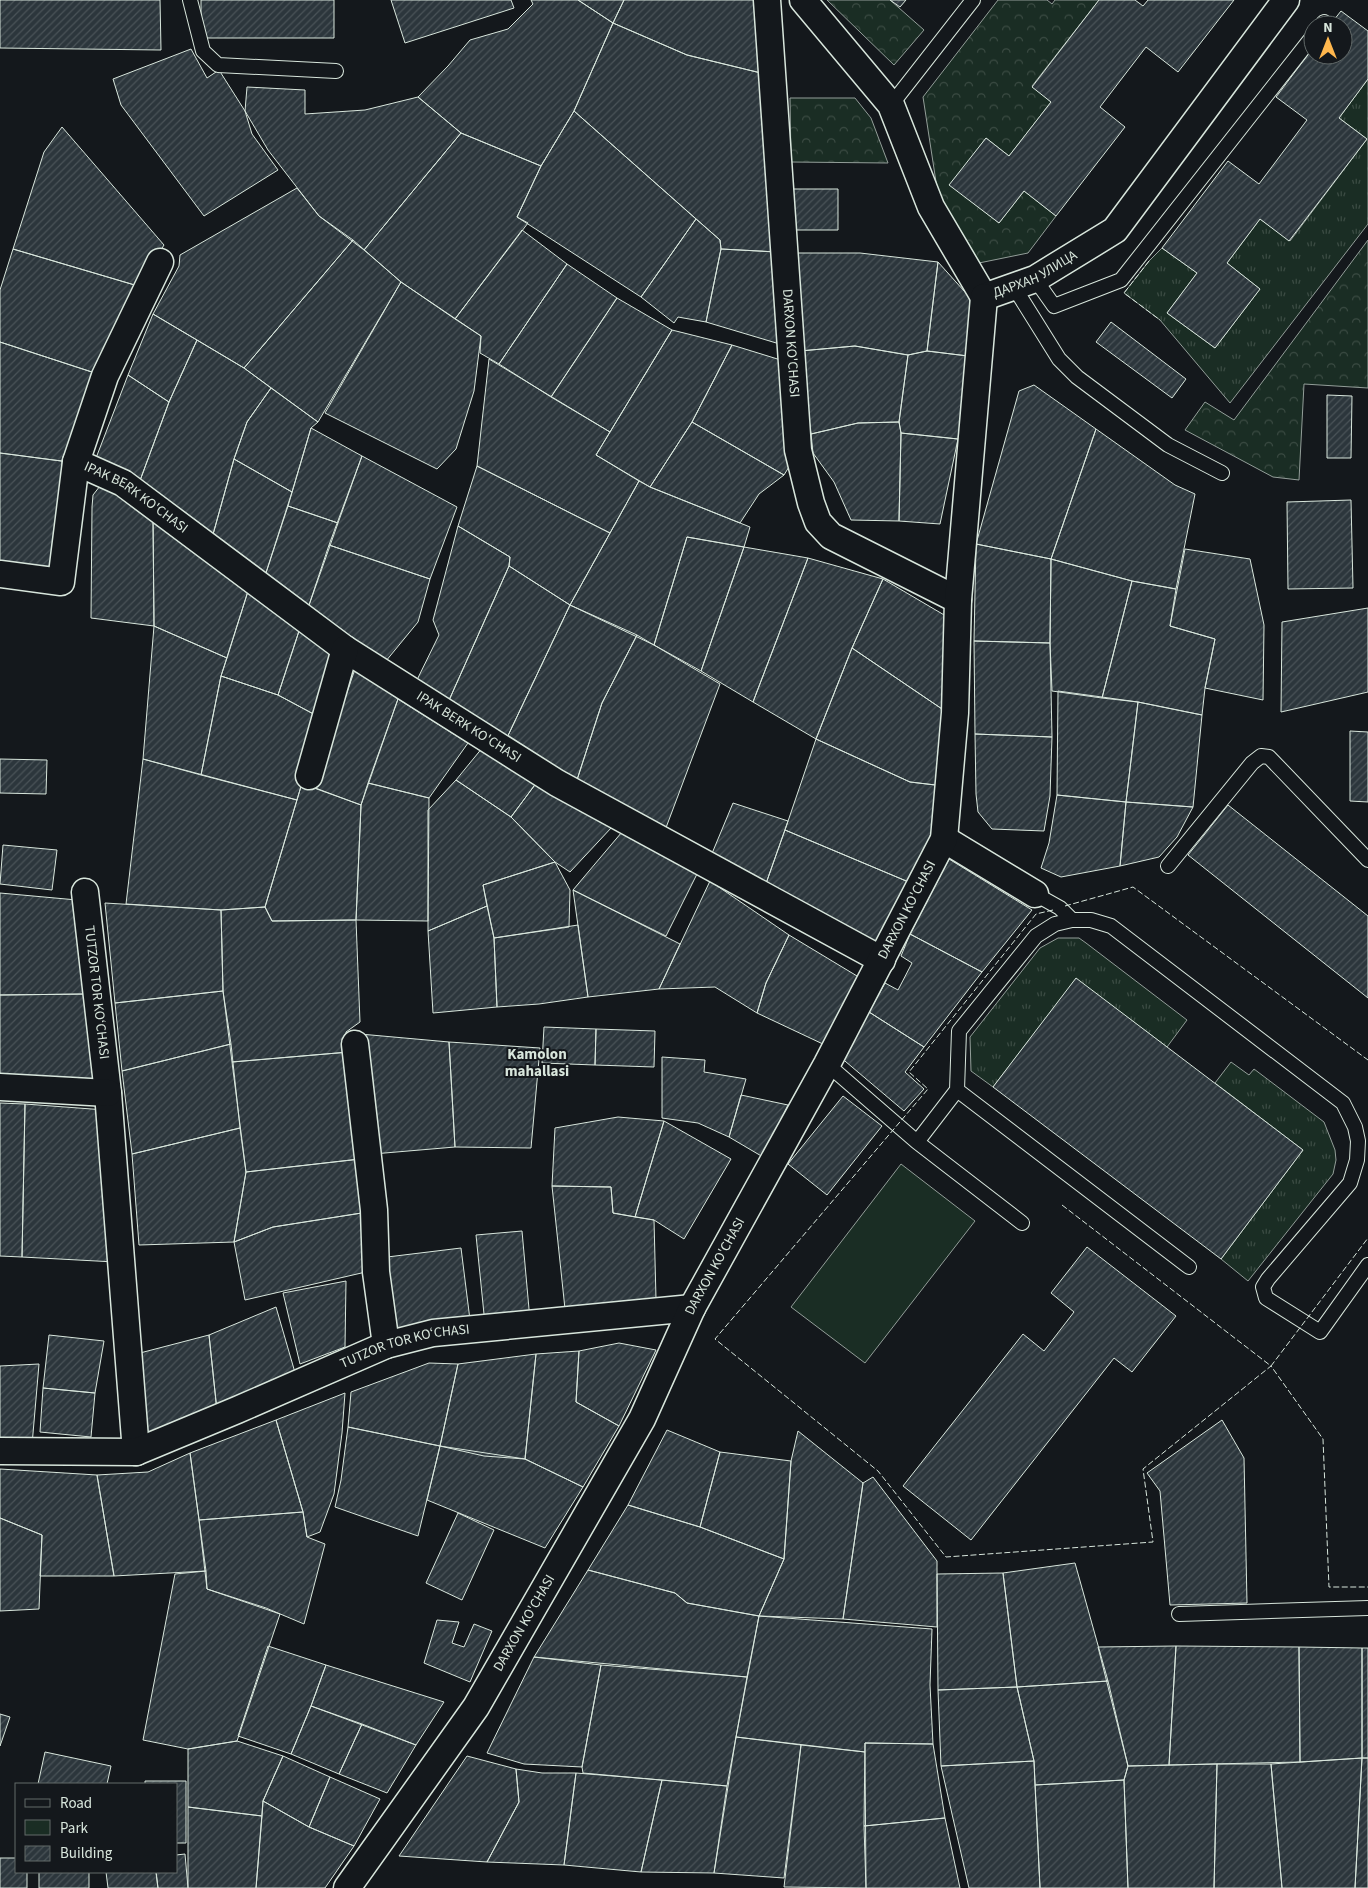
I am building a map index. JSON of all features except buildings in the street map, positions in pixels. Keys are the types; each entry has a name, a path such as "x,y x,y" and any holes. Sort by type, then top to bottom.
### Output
{"street":[{"name":"DARXON KO'CHASI","path":"767,0 798,450 811,503 818,522 831,536 958,600"},
{"name":"ДАРХАН УЛИЦА","path":"803,0 891,105 931,207 984,297 1024,283 1115,230 1286,0"},
{"name":"IPAK BERK KO'CHASI","path":"0,574 61,582 76,462 105,376 160,262"},
{"name":"DARXON KO'CHASI","path":"346,1888 476,1707 642,1419 692,1308 827,1064 944,839 955,713 958,600 984,297"},
{"name":"IPAK BERK KO'CHASI","path":"76,462 123,483 345,650 557,783 882,960"},
{"path":"308,776 345,650"},
{"path":"944,839 1034,894"},
{"name":"TUTZOR TOR KO‘CHASI","path":"85,892 108,1093 136,1452"},
{"path":"355,1044 374,1210 376,1272 386,1345"},
{"path":"0,1087 108,1093"},
{"name":"TUTZOR TOR KO‘CHASI","path":"0,1451 136,1452 386,1345 433,1333 692,1308"}],"lane":[{"path":"190,0 203,51 218,65 336,71"},
{"path":"891,105 973,0"},
{"path":"1024,283 1054,306 1121,280 1303,49"},
{"path":"1024,283 1059,359 1077,377 1168,445 1222,473"},
{"path":"1168,866 1252,763 1261,756 1269,756 1368,860"},
{"path":"1034,894 1060,908 1072,920"},
{"path":"917,1142 958,1090 959,1031 1036,936 1055,924 1072,920 1091,920 1111,926 1343,1103 1350,1114 1358,1141 1357,1160 1350,1183 1268,1278 1263,1287 1266,1298 1320,1332 1368,1265"},
{"path":"827,1064 917,1142 1022,1223"},
{"path":"958,1090 1189,1267"},
{"path":"1179,1614 1368,1608"}],"green space":[{"path":"827,0 890,0 924,30 894,65"},
{"path":"998,0 1047,0 1052,4 1055,0 1099,0 1032,86 1051,102 1009,156 986,138 950,185 999,223 1024,191 1056,216 1028,253 974,264 944,234 923,97"},
{"path":"1368,79 1368,224 1230,403 1160,320 1124,293 1149,261 1162,248 1197,273 1167,313 1215,348 1260,289 1227,263 1260,219 1290,241 1367,139 1339,118"},
{"path":"790,98 855,98 871,118 888,163 791,162"},
{"path":"1368,240 1368,388 1304,384 1299,480 1273,477 1185,430 1205,402 1234,420"},
{"path":"1058,938 1079,938 1187,1020 1167,1047 1076,979 993,1087 971,1071 970,1037 1040,948"},
{"path":"1231,1062 1249,1075 1254,1069 1324,1122 1335,1150 1336,1160 1333,1174 1248,1281 1221,1259 1303,1150 1215,1083"},
{"path":"901,1164 975,1221 865,1363 791,1307"}],"fence":[{"path":"1149,261 1124,293 1160,320"},
{"path":"1065,906 1133,887 1368,1060"},
{"path":"1053,910 1036,914 909,1072 928,1089 715,1339 878,1471 946,1557 1153,1542 1143,1469 1271,1366 1323,1439 1329,1587 1368,1587"},
{"path":"1062,1205 1271,1366 1368,1238"}],"district":[{"name":"Kamolon mahallasi","path":"537,1062"}]}
